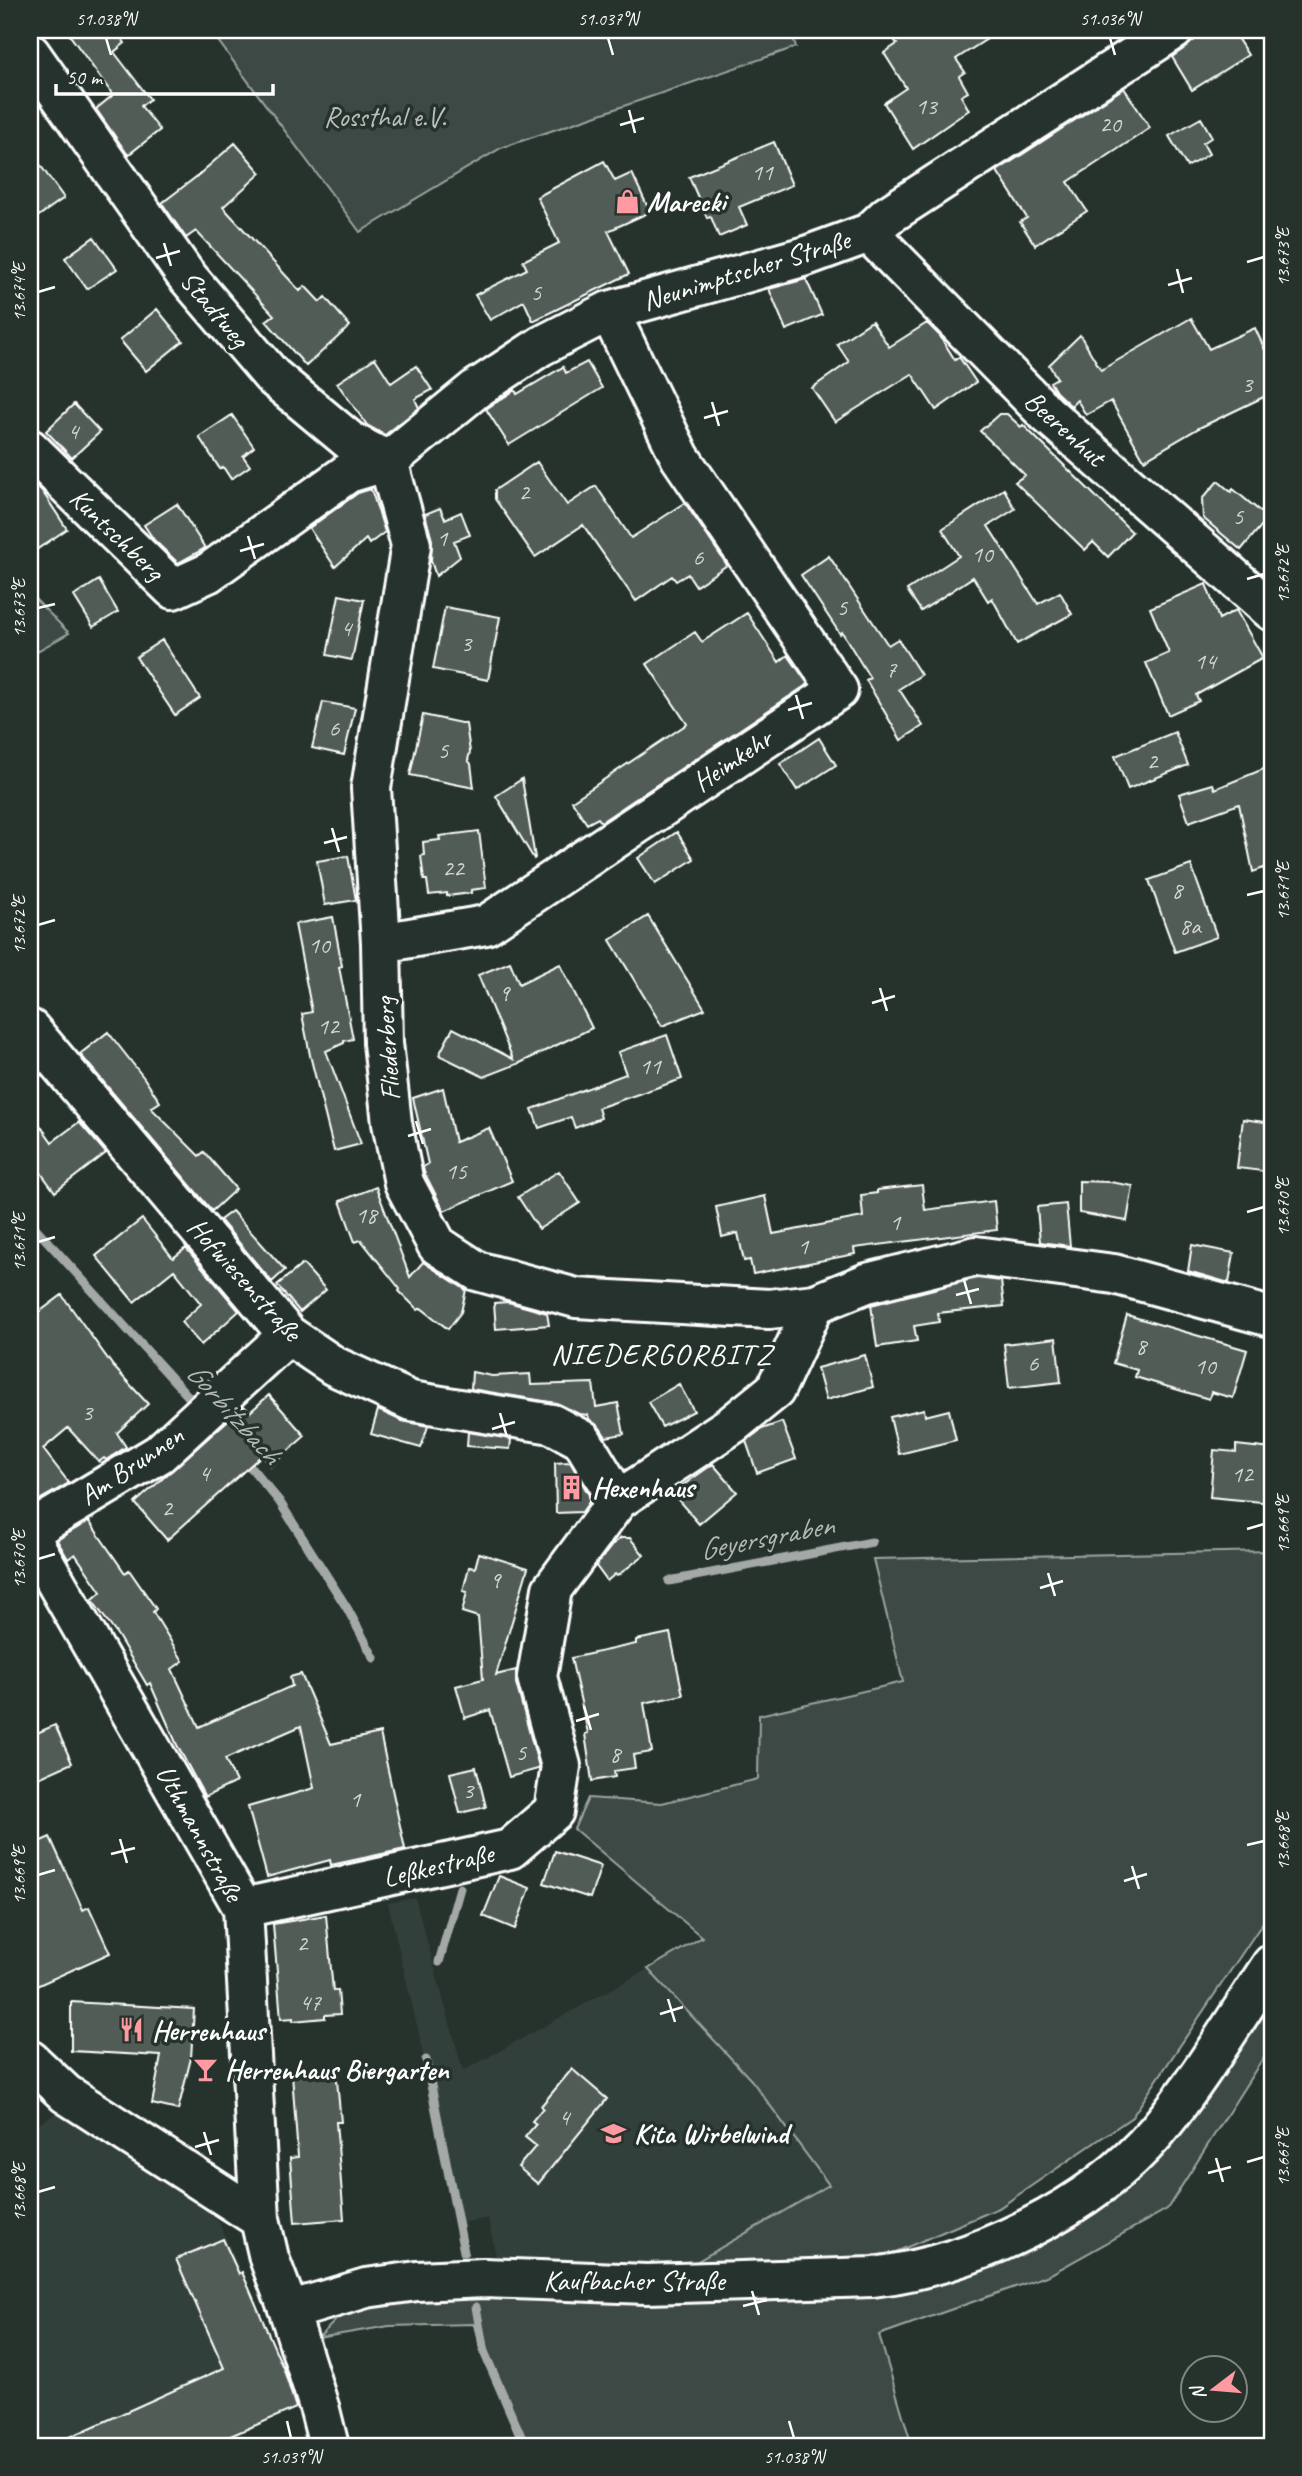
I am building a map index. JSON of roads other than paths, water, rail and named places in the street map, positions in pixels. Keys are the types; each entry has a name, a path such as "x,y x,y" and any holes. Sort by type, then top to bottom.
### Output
{"street":[{"name":"Neunimptscher Straße","path":"388,461 476,388 541,346 609,310 806,256 869,233 887,216 1174,30"},
{"name":"Stadtweg","path":"30,53 185,274 272,376 350,440 388,461"},
{"name":"Beerenhut","path":"869,233 1047,414 1272,611"},
{"name":"Heimkehr","path":"381,943 486,925 838,690 680,457 609,310"},
{"name":"Kuntschberg","path":"30,449 173,589 208,573 348,473 388,461"},
{"name":"Fliederberg","path":"388,461 411,545 371,788 381,943 383,1043 392,1123 404,1183 437,1245 477,1271 576,1298 769,1308 815,1304"},
{"name":"Hofwiesenstraße","path":"30,1029 288,1335 334,1366 411,1401 552,1424 582,1440 618,1500"},
{"path":"815,1304 867,1283 976,1256 1114,1274 1272,1316"},
{"name":"Leßkestraße","path":"243,1908 510,1849 554,1811 561,1766 537,1677 552,1589 618,1500 733,1424 775,1390 815,1304"},
{"name":"Am Brunnen","path":"30,1531 159,1454 288,1335"},
{"name":"Uthmannstraße","path":"30,1537 243,1908 260,2219 268,2258 289,2311 329,2446"},
{"name":"Kaufbacher Straße","path":"289,2311 366,2288 418,2281 484,2278 647,2284 873,2277 910,2273 961,2257 1013,2236 1067,2207 1110,2176 1156,2132 1272,1964"},
{"path":"30,2060 66,2094 260,2219"}],"waterway":[{"name":"Gorbitzbach","path":"30,1222 197,1406"},
{"name":"Gorbitzbach","path":"243,1458 279,1501 347,1608 374,1658"},
{"name":"Geyersgraben","path":"669,1581 872,1542"},
{"name":"Gorbitzbach","path":"439,1962 460,1888"},
{"name":"Gorbitzbach","path":"426,2060 464,2252"},
{"name":"Gorbitzbach","path":"476,2307 484,2352 525,2446"}],"place":[{"name":"Marecki","path":"627,201"},
{"name":"Hexenhaus","path":"572,1487"},
{"name":"Herrenhaus","path":"132,2030"},
{"name":"Herrenhaus Biergarten","path":"205,2069"},
{"name":"Kita Wirbelwind","path":"614,2133"}],"district":[{"name":"NIEDERGORBITZ","path":"662,1354"}],"park label":[{"name":"Rossthal e.V.","path":"385,116"}]}
